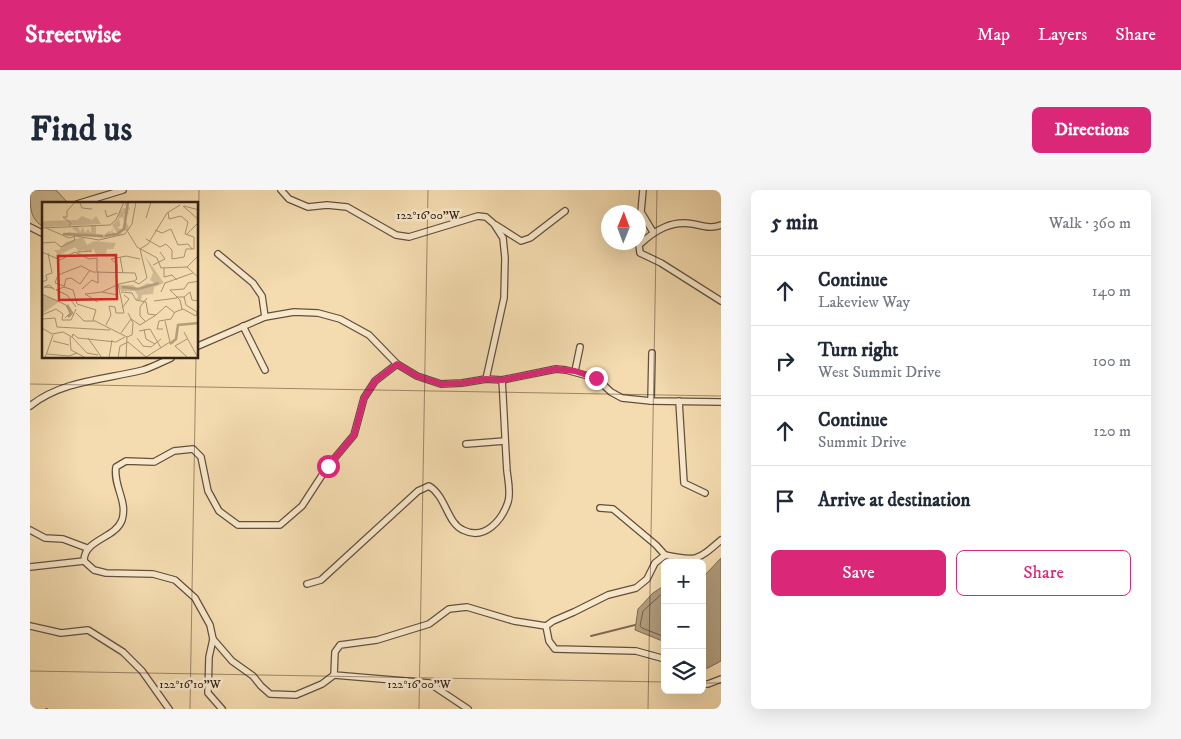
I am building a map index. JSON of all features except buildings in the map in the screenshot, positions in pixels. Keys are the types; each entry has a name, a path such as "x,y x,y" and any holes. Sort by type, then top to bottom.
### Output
{"street":[{"path":"84,202 123,190"},
{"path":"280,190 289,199 308,206 347,207 396,235 408,237 478,216 486,217 521,241 530,238 565,211"},
{"path":"643,190 641,212 653,232"},
{"path":"721,225 712,228 676,223 653,232 639,245 640,253 661,263 721,301"},
{"path":"486,379 504,298 505,258 503,238 494,224"},
{"path":"30,227 42,233"},
{"path":"218,254 253,283 262,296 265,317"},
{"path":"199,346 265,317 294,312 318,313 340,319 369,335 397,364 417,376 441,384 486,379 502,380 556,369 575,371 596,378 610,392 622,398 651,401 721,402"},
{"path":"243,326 265,370"},
{"path":"575,371 580,347"},
{"path":"651,401 652,353"},
{"path":"30,406 66,386 144,370 170,359"},
{"path":"222,709 208,693 209,657 213,639 210,625 194,598 175,580 153,574 106,573 94,570 84,561 87,548 106,537 122,522 124,505 115,475 116,467 126,461 154,462 174,451 193,449 201,457 208,491 219,510 238,525 280,525 302,506 328,466 354,435 364,398 375,381 397,364"},
{"path":"308,584 321,580 418,491 429,486 437,490 454,522 462,530 475,534 490,529 500,519 509,500 502,380"},
{"path":"679,401 684,483 705,493"},
{"path":"466,444 506,441"},
{"path":"600,508 614,508 665,555 682,559 698,558 721,540"},
{"path":"30,530 46,538 63,539 87,548"},
{"path":"334,675 335,652 340,645 377,640 429,624 449,609 467,607 514,621 546,626 608,595 636,588 647,579 656,563 665,555"},
{"path":"30,568 84,561"},
{"path":"30,626 61,633 88,630 123,652 142,672 169,709"},
{"path":"546,626 549,641 555,649 636,652 661,658"},
{"path":"213,639 232,661 254,676 270,694 296,695 322,684 334,675 429,683 468,709"},
{"path":"706,684 721,679"}],"shaded area":[{"path":"30,190 56,190 67,202 42,202 42,226 33,217"}],"water":[{"path":"721,558 721,661 708,668 706,668 706,574"},
{"path":"661,588 661,640 635,630 638,609 653,593"}],"waterway":[{"path":"591,636 635,625"}],"route":[{"path":"328,466 354,435 364,398 375,381 397,364 417,376 441,384 486,379 502,380 556,369 575,371 596,378"}]}
